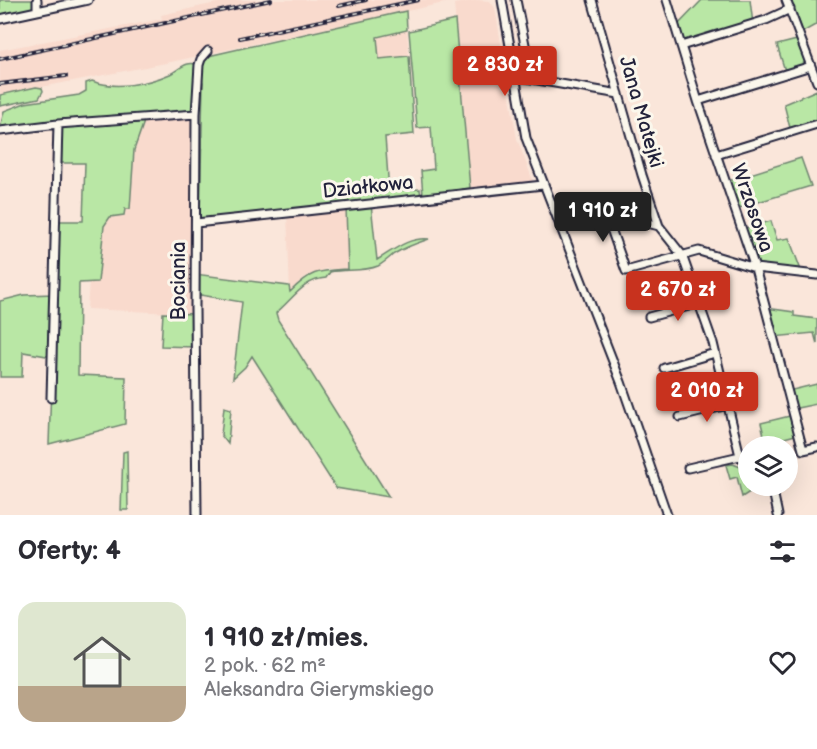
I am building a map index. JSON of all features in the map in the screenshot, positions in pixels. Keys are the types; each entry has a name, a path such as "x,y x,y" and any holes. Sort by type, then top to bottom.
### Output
{"street":[{"path":"36,11 37,0"},
{"path":"0,19 88,0"},
{"path":"502,0 522,123 543,185 628,402 667,515"},
{"path":"516,0 532,79"},
{"name":"Jana Matejki","path":"592,0 659,226 682,255 700,303 738,448"},
{"name":"Wrzosowa","path":"667,0 698,101 755,268 803,450 817,447"},
{"path":"786,0 817,82"},
{"path":"681,46 766,20 790,9"},
{"name":"Bociania","path":"197,515 196,114 199,65 208,51"},
{"path":"698,101 811,66"},
{"path":"514,76 619,94"},
{"path":"0,131 58,124 196,114"},
{"path":"51,398 58,124"},
{"path":"716,155 817,124"},
{"name":"Działkowa","path":"196,223 543,185"},
{"path":"659,226 605,212 626,272 699,251 755,268 817,275"},
{"path":"649,317 700,303"},
{"path":"664,368 715,353"},
{"path":"680,417 728,405"},
{"path":"688,468 738,456"},
{"path":"774,496 778,515"}],"shaded area":[{"path":"230,0 458,0 166,63 0,95 0,50 162,19 161,15"},
{"path":"477,0 490,1 495,8 517,139 533,181 470,188 454,4"},
{"path":"407,30 409,56 379,59 377,37"},
{"path":"196,114 195,314 87,309 89,282 98,282 104,226 110,217 118,215 126,167 142,118"},
{"path":"346,206 348,269 326,269 304,278 290,293 287,213"}],"green space":[{"path":"0,0 33,0 33,9 0,16"},
{"path":"702,0 750,0 753,24 681,46 675,28"},
{"path":"791,0 817,0 817,24 803,32"},
{"path":"406,11 407,30 377,37 379,59 409,56 414,134 385,137 389,191 420,189 421,198 371,204 377,260 408,242 429,239 402,249 373,268 330,272 326,278 318,279 305,286 276,313 278,320 389,497 336,488 252,356 245,367 233,378 242,302 195,294 195,274 289,286 290,292 304,279 316,273 348,269 346,207 196,223 196,218 200,216 203,82 199,81 196,114 146,116 134,150 130,209 125,209 124,215 110,217 104,226 98,282 79,283 78,375 126,377 125,424 49,444 52,357 23,352 22,377 0,377 0,301 24,295 54,294 56,221 83,221 85,163 57,163 58,124 0,128 4,111 25,103 79,95 86,91 86,83 92,81 121,85 151,81 187,64 199,65 204,57"},
{"path":"455,20 470,188 423,195 421,171 434,169 431,127 417,128 409,31"},
{"path":"801,39 811,66 786,74 777,45"},
{"path":"36,87 42,88 43,91 39,98 0,106 0,95"},
{"path":"817,90 817,124 791,132 784,104"},
{"path":"801,158 811,186 735,209 725,182"},
{"path":"771,221 777,240 789,238 802,273 755,268 742,229"},
{"path":"766,308 794,312 794,316 817,319 817,344 814,333 773,337"},
{"path":"163,313 195,314 195,347 161,346"},
{"path":"817,384 817,404 792,409 788,391"},
{"path":"224,407 231,409 228,444 221,435"},
{"path":"794,415 799,434 764,436 761,423"},
{"path":"127,451 128,510 121,510 123,452"},
{"path":"726,465 738,466 738,481 737,477 730,479"}],"railway":[{"path":"0,59 271,0"},
{"path":"339,6 366,0"},
{"path":"240,38 418,0"},
{"path":"0,84 66,76"}]}
